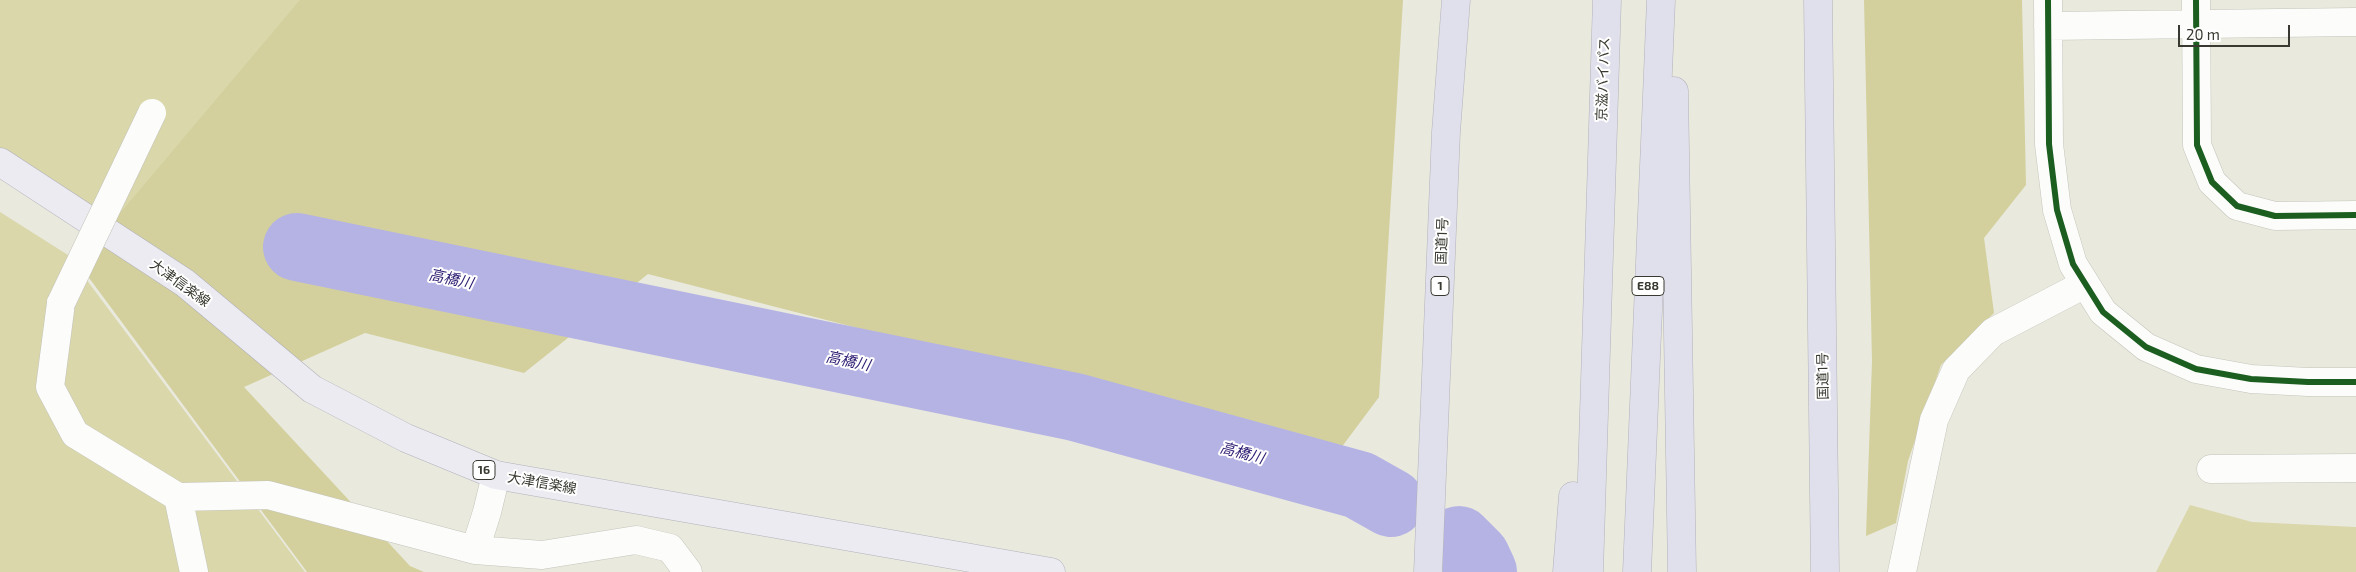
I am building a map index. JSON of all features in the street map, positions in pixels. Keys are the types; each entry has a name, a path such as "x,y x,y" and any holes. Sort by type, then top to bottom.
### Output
{"highway":[{"name":"国道1号","path":"1428,572 1446,132 1456,0"},
{"name":"京滋バイパス","path":"1600,158 1606,0"},
{"name":"E88","path":"1637,572 1662,0"},
{"name":"E88","path":"1672,0 1682,572"},
{"name":"国道1号","path":"1818,0 1825,572"},
{"path":"1567,572 1600,158"},
{"path":"1588,572 1600,158"}],"main road":[{"name":"大津信楽線","path":"0,162 184,283 312,389 406,438 496,475 1051,572"}],"street":[{"path":"2196,12 2197,145 2212,182 2237,206 2275,216 2356,215"},
{"path":"2356,22 2196,12 2048,13 2049,144 2057,210 2073,264 2103,312 2146,347 2196,369 2251,379 2356,382"},
{"path":"152,113 61,303 50,387 75,434 178,497 268,495 475,550 542,555 636,540 670,548 688,572"},
{"path":"1902,572 1934,420 1956,370 1993,332 2085,284"},
{"path":"2211,468 2356,468"},
{"path":"475,550 496,475"},
{"path":"178,497 194,572"}],"shaded area":[{"path":"0,0 302,0 113,237 0,162"},
{"path":"300,0 1403,0 1379,397 1338,452 648,274 524,373 365,333 244,387 410,566 424,572 307,572 78,263"},
{"path":"1864,0 2022,0 2026,185 1984,238 1994,313 1941,365 1908,461 1896,523 1866,536 1872,361"},
{"path":"0,212 68,255 305,572 0,572"},
{"path":"2190,505 2252,522 2356,527 2356,572 2156,572"}],"waterway":[{"name":"高橋川","path":"297,247 1075,407 1359,485 1391,503"},
{"name":"高橋川","path":"1459,540 1476,557 1483,572"}],"cycle path":[{"path":"2048,0 2049,144 2057,210 2073,264 2103,312 2146,347 2196,369 2251,379 2356,382"},
{"path":"2196,0 2197,145 2212,182 2237,206 2275,216 2356,215"}]}
